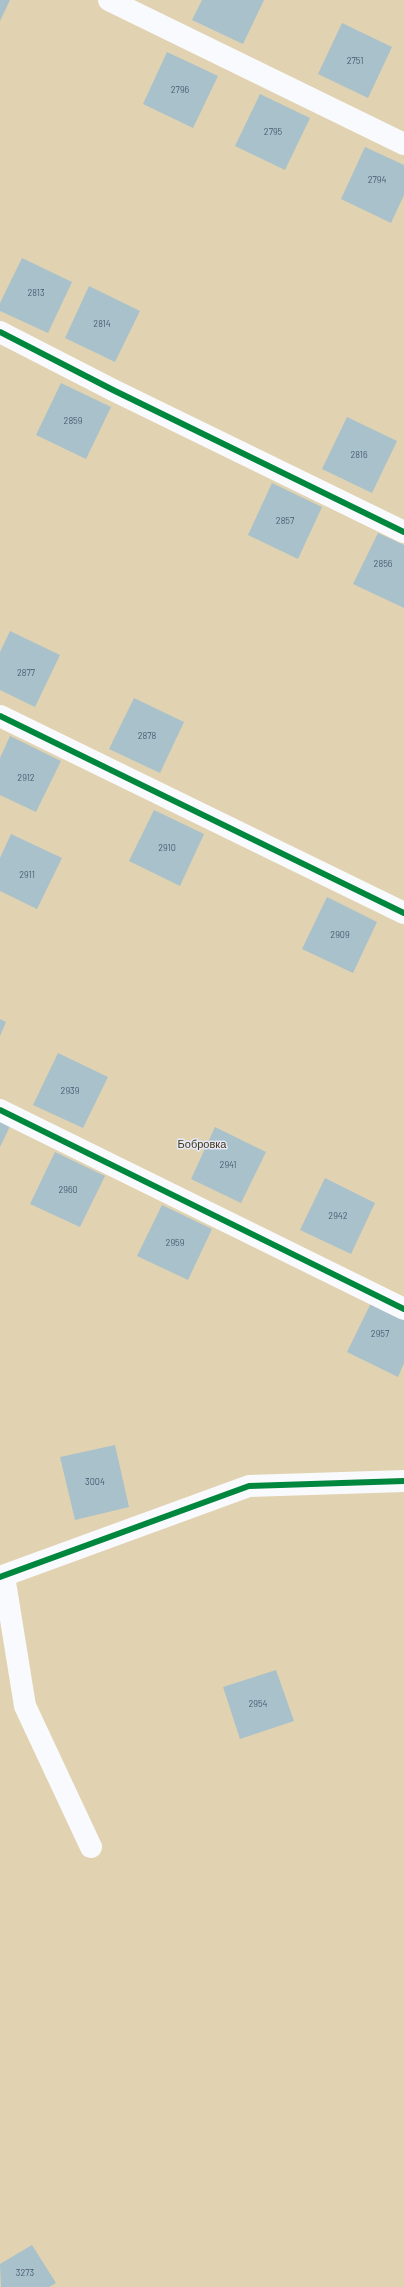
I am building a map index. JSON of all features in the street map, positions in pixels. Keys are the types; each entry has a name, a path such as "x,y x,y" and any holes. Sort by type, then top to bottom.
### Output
{"street":[{"path":"109,0 404,144"},
{"path":"0,332 113,390 404,532"},
{"path":"0,716 404,913"},
{"path":"0,1110 404,1309"},
{"path":"91,1847 25,1706 2,1576 249,1486 404,1481"}],"green space":[{"name":"Бобровка","path":"0,0 404,0 404,2287 0,2287"}],"building":[{"path":"0,0 10,0 0,21"},
{"path":"202,0 264,0 243,44 192,20"},
{"path":"342,23 392,47 368,98 318,74"},
{"path":"167,52 218,76 193,128 143,104"},
{"path":"260,94 310,118 285,170 235,146"},
{"path":"365,147 404,165 404,195 391,223 341,199"},
{"path":"22,258 72,282 48,333 0,311 0,303"},
{"path":"89,286 140,311 115,362 65,338"},
{"path":"61,383 111,407 86,459 36,435"},
{"path":"347,417 397,441 372,493 322,469"},
{"path":"272,483 322,507 298,559 248,535"},
{"path":"378,533 404,545 404,608 353,584"},
{"path":"10,631 60,655 35,707 0,690 0,652"},
{"path":"134,698 184,722 160,773 109,749"},
{"path":"10,736 61,761 36,812 0,795 0,758"},
{"path":"154,810 204,834 180,886 129,861"},
{"path":"11,834 62,858 37,909 0,891 0,858"},
{"path":"327,897 377,922 353,973 302,949"},
{"path":"0,1019 6,1022 0,1036"},
{"path":"58,1053 108,1077 83,1128 33,1105"},
{"path":"0,1118 11,1124 0,1147"},
{"path":"215,1127 266,1152 241,1203 191,1179"},
{"path":"55,1152 105,1176 80,1227 30,1204"},
{"path":"325,1178 375,1203 351,1254 300,1230"},
{"path":"162,1205 212,1229 188,1280 137,1256"},
{"path":"372,1301 404,1316 404,1363 398,1377 347,1352"},
{"path":"115,1445 129,1507 75,1520 60,1457"},
{"path":"276,1670 294,1721 240,1739 223,1687"},
{"path":"32,2245 56,2283 49,2287 1,2287 0,2264"}],"cycle path":[{"path":"0,332 113,390 404,532"},
{"path":"0,716 404,913"},
{"path":"0,1110 404,1309"},
{"path":"0,1577 249,1486 404,1481"}]}
